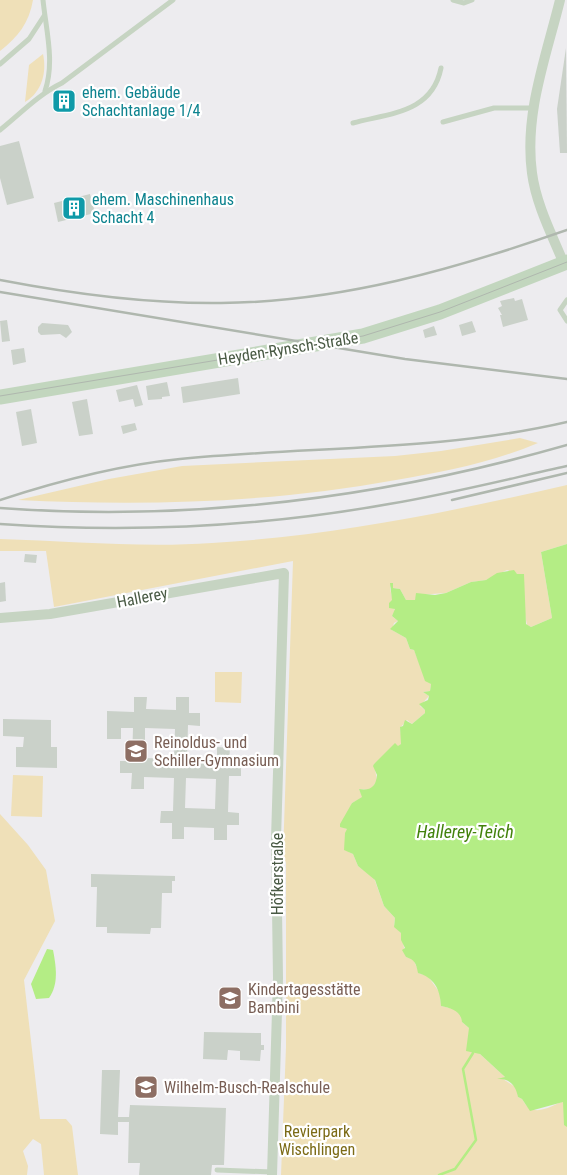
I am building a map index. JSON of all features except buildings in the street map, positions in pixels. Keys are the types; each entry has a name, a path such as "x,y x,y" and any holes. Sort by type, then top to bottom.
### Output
{"main road":[{"name":"Heyden-Rynsch-Straße","path":"0,397 363,336 440,312 566,266"}],"street":[{"path":"560,0 532,108 530,141 532,174 539,202 566,266"},
{"name":"Hallerey","path":"0,618 59,613 284,573"},
{"name":"Höfkerstraße","path":"272,1173 278,978 276,840 284,573"}],"lane":[{"path":"0,130 33,104 45,91 50,78 50,61 43,0"},
{"path":"45,91 62,84 173,0"},
{"path":"453,0 464,3 472,0"},
{"path":"0,64 28,39 45,16"},
{"path":"353,123 422,103 431,93 441,68"},
{"path":"443,122 494,108 532,108"},
{"path":"567,300 560,310 567,321"},
{"path":"217,1170 272,1173"}],"green space":[{"path":"0,0 33,0 26,23 0,51"},
{"path":"43,54 44,74 42,81 36,93 25,102 29,65"},
{"path":"520,438 538,443 504,456 450,470 349,488 302,494 208,501 161,502 113,503 18,500 109,479 182,466 395,456 441,451"},
{"name":"Revierpark Wischlingen","path":"567,485 567,544 541,552 552,618 531,627 527,625 517,574 507,570 486,580 471,582 446,593 417,595 415,600 406,600 400,589 393,588 392,583 390,588 395,611 392,616 398,621 394,623 392,630 406,638 410,649 414,650 425,677 431,684 430,691 423,692 429,696 420,706 425,710 425,713 412,724 407,720 400,728 402,741 400,746 374,764 377,780 371,790 359,789 363,797 352,803 344,828 347,829 349,852 353,854 358,866 374,878 384,906 395,918 394,925 401,933 406,957 413,959 420,974 427,975 440,993 441,1006 454,1009 462,1016 462,1022 469,1028 480,1054 505,1077 503,1079 517,1088 518,1097 531,1109 542,1110 567,1100 567,1175 281,1175 286,1047 286,863 283,855 293,561 54,607 46,551 0,551 0,539 159,545 257,540 391,522"},
{"path":"215,672 242,672 241,703 215,702"},
{"path":"13,775 43,776 42,817 11,816"},
{"path":"0,814 28,845 46,870 55,921 24,980 40,1119 66,1119 72,1126 78,1175 44,1175 41,1144 33,1139 23,1151 28,1166 27,1175 0,1175"}],"water":[{"name":"Hallerey-Teich","path":"567,544 567,1127 564,1125 563,1102 530,1111 522,1099 518,1097 512,1083 497,1079 505,1077 480,1054 466,1051 469,1028 462,1022 458,1013 441,1006 438,989 432,981 418,973 415,962 406,957 402,950 405,948 401,940 401,933 394,927 395,918 384,906 375,880 358,866 353,854 344,850 347,829 340,827 340,824 352,803 362,797 359,789 369,789 374,785 377,775 374,764 395,743 398,746 401,744 400,727 403,726 405,720 412,724 425,713 425,710 419,704 428,700 429,696 423,692 430,691 431,684 425,681 414,650 410,649 406,638 390,629 398,621 392,616 395,609 389,608 389,603 392,600 390,583 393,583 393,588 400,589 406,600 415,600 416,593 435,595 446,593 471,582 486,580 497,573 514,570 517,574 524,574 526,624 531,627 552,618 541,552"},
{"path":"47,949 53,950 56,969 54,987 49,998 36,999 31,984"}],"waterway":[{"path":"439,1175 455,1169 476,1140 463,1069 473,1053"}],"tram line":[{"path":"0,396 363,336 440,312 567,262"}],"railway":[{"path":"0,280 82,294 138,300 193,303 266,301 310,297 397,281 483,258 567,230"},
{"path":"0,292 405,359 567,379"},
{"path":"0,500 44,486 134,465 229,455 374,447 471,439 567,422"},
{"path":"0,508 144,512 286,502 357,492 427,479 567,445"},
{"path":"0,524 49,527 146,528 244,523 341,512 411,500 567,466"},
{"path":"452,500 567,473"}],"place":[{"name":"ehem. Gebäude Schachtanlage 1/4","path":"64,101"},
{"name":"ehem. Maschinenhaus Schacht 4","path":"74,208"},
{"name":"Reinoldus- und Schiller-Gymnasium","path":"136,751"},
{"name":"Kindertagesstätte Bambini","path":"230,998"},
{"name":"Wilhelm-Busch-Realschule","path":"146,1087"}]}
